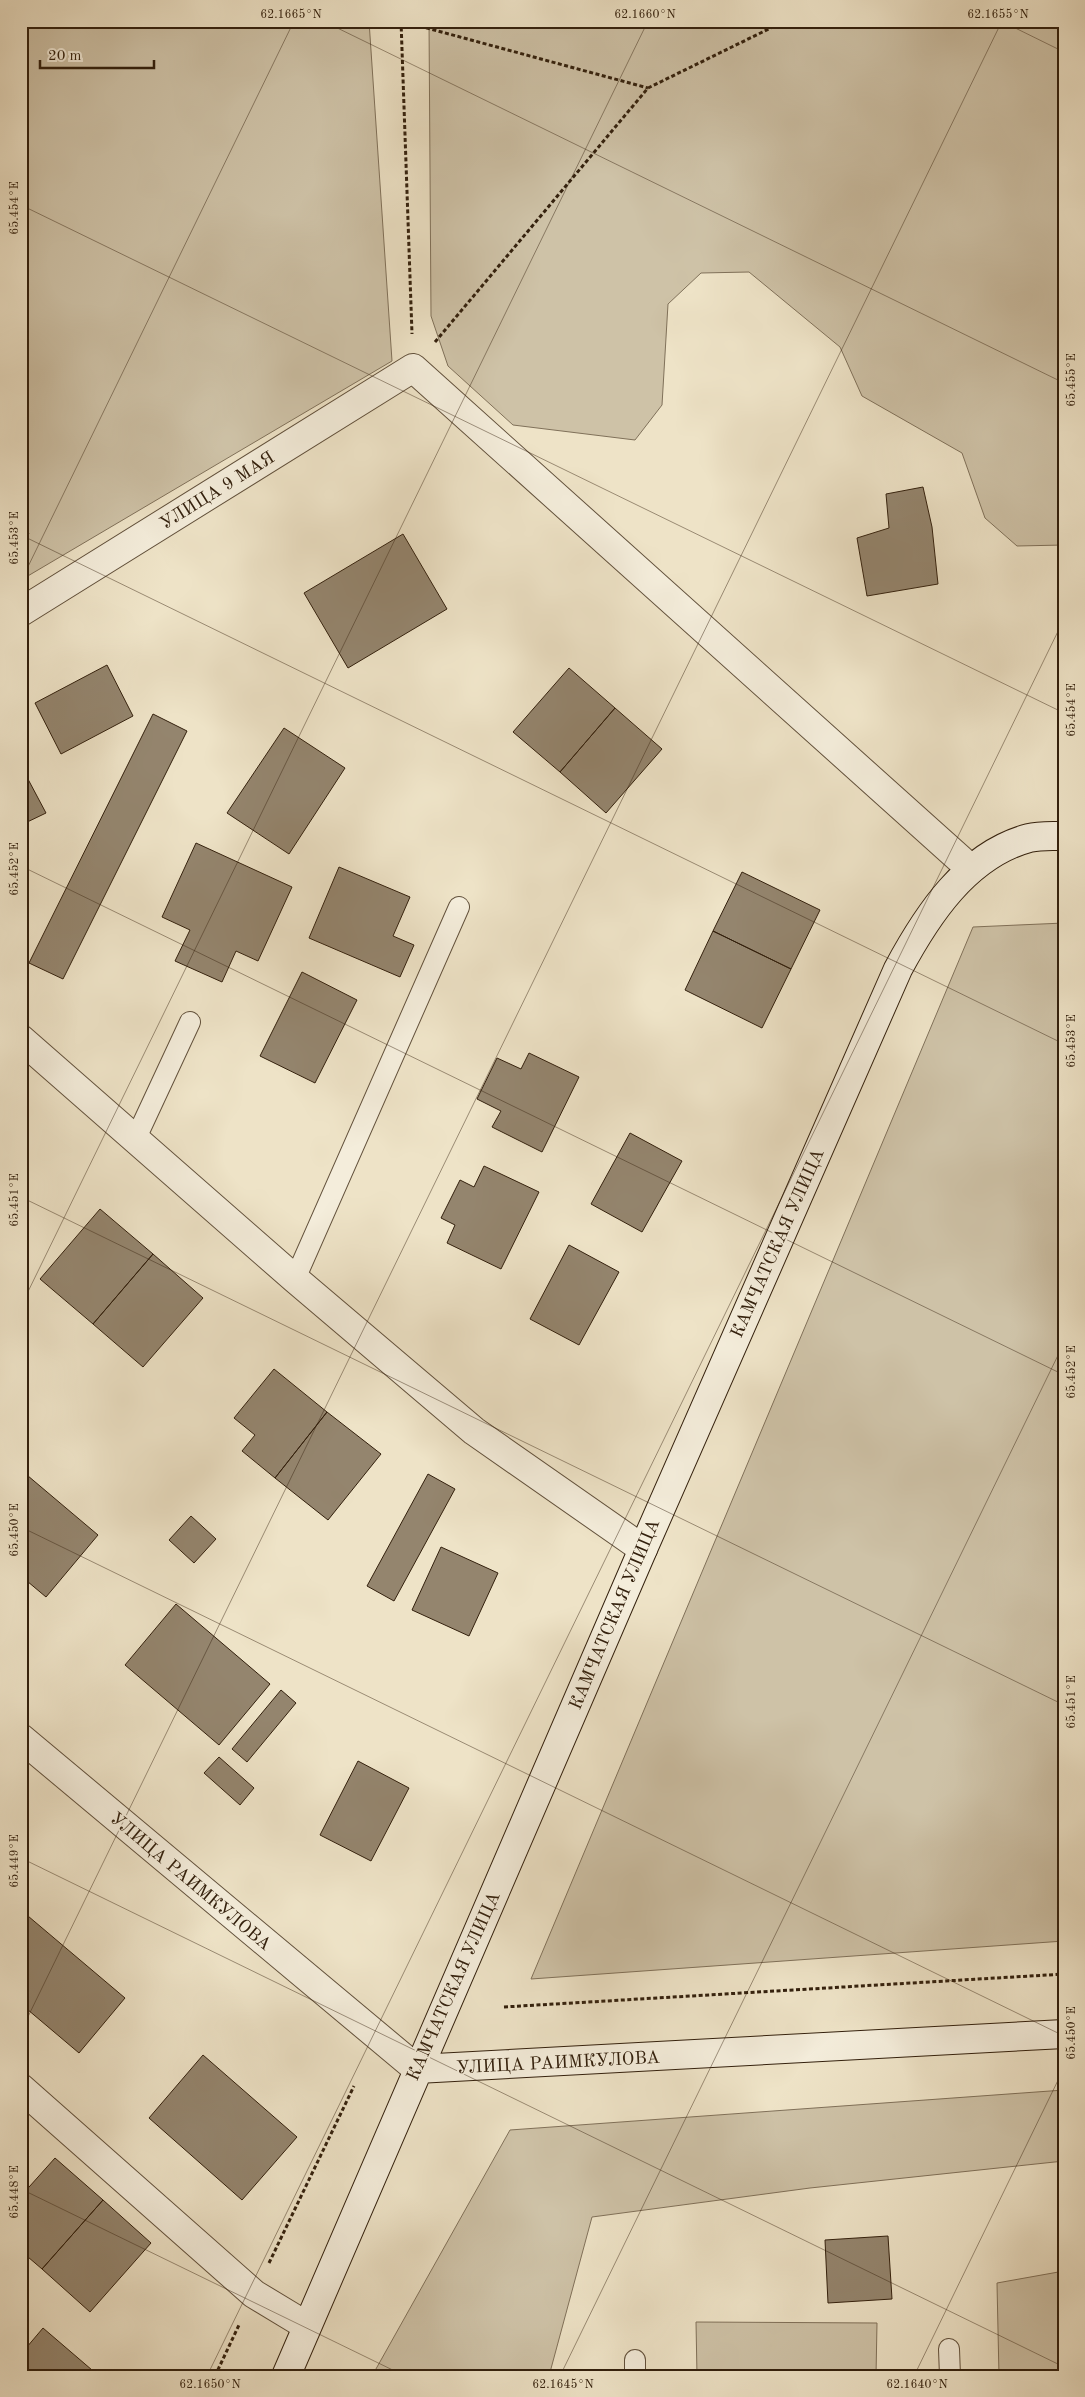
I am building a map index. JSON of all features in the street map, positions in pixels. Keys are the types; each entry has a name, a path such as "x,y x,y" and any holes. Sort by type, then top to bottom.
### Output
{"street":[{"name":"УЛИЦА 9 МАЯ","path":"21,612 413,368"},
{"path":"413,368 971,869"},
{"name":"КАМЧАТСКАЯ УЛИЦА","path":"286,2376 643,1549 898,969 919,930 971,869 1000,850 1030,838 1064,836"},
{"path":"21,1039 136,1138 295,1280 474,1431 643,1549"},
{"name":"УЛИЦА РАИМКУЛОВА","path":"21,1738 417,2069 1064,2034"},
{"path":"21,2088 254,2294 307,2326"}],"lane":[{"path":"295,1280 459,907"},
{"path":"136,1138 190,1022"},
{"path":"949,2349 950,2376"}],"path":[{"path":"413,368 401,21 648,88"},
{"path":"413,368 648,88 785,21"},
{"path":"504,2007 1064,1974"},
{"path":"215,2376 354,2086"}],"shaded area":[{"path":"21,21 369,21 392,361 21,580"},
{"path":"429,21 1064,21 1064,545 1017,546 985,518 962,453 862,396 840,347 749,272 701,273 668,304 662,405 635,440 513,425 448,366 431,316"},
{"path":"1064,923 1064,1941 531,1979 973,927"},
{"path":"1064,2090 1064,2161 810,2188 592,2217 549,2376 372,2376 510,2130"},
{"path":"1064,2271 1064,2376 999,2376 997,2283"},
{"path":"696,2322 877,2323 876,2376 697,2376"}],"building":[{"path":"923,487 932,527 938,584 867,596 857,538 889,528 886,494"},
{"path":"21,520 29,534 21,538"},
{"path":"403,534 447,609 348,668 304,593"},
{"path":"107,665 133,716 61,754 35,703"},
{"path":"569,668 615,708 560,772 513,732"},
{"path":"615,708 662,749 606,813 560,772"},
{"path":"153,714 187,731 63,979 29,963"},
{"path":"284,728 345,768 289,854 227,813"},
{"path":"21,766 46,813 21,825"},
{"path":"196,843 292,887 258,961 236,951 222,982 175,961 190,930 162,917"},
{"path":"339,867 410,897 393,936 414,945 400,977 309,938"},
{"path":"742,872 820,910 791,969 713,931"},
{"path":"713,931 791,969 762,1028 685,990"},
{"path":"302,972 357,1000 315,1083 260,1056"},
{"path":"529,1053 579,1077 542,1152 492,1127 501,1111 477,1099 497,1058 521,1069"},
{"path":"630,1133 682,1161 642,1232 591,1204"},
{"path":"484,1166 539,1192 501,1269 447,1243 455,1225 441,1218 460,1180 474,1187"},
{"path":"100,1209 153,1254 93,1324 40,1279"},
{"path":"569,1245 619,1272 579,1345 530,1319"},
{"path":"153,1254 203,1298 143,1367 93,1324"},
{"path":"274,1369 327,1412 275,1478 242,1451 255,1435 234,1418"},
{"path":"327,1412 381,1454 328,1520 275,1478"},
{"path":"21,1470 98,1535 46,1597 21,1576"},
{"path":"428,1474 455,1489 394,1601 367,1586"},
{"path":"191,1516 216,1539 194,1563 169,1540"},
{"path":"441,1547 498,1573 469,1636 412,1610"},
{"path":"176,1604 270,1684 219,1745 125,1665"},
{"path":"281,1690 296,1703 247,1762 232,1749"},
{"path":"219,1757 254,1788 240,1805 204,1773"},
{"path":"358,1761 409,1788 371,1861 320,1835"},
{"path":"28,1916 125,1998 79,2053 21,2004 21,1924"},
{"path":"203,2055 297,2137 242,2200 149,2118"},
{"path":"55,2158 103,2200 42,2269 21,2251 21,2196"},
{"path":"103,2200 151,2243 90,2312 42,2269"},
{"path":"888,2236 892,2299 828,2303 825,2240"},
{"path":"43,2328 99,2376 21,2376 21,2354"}]}
